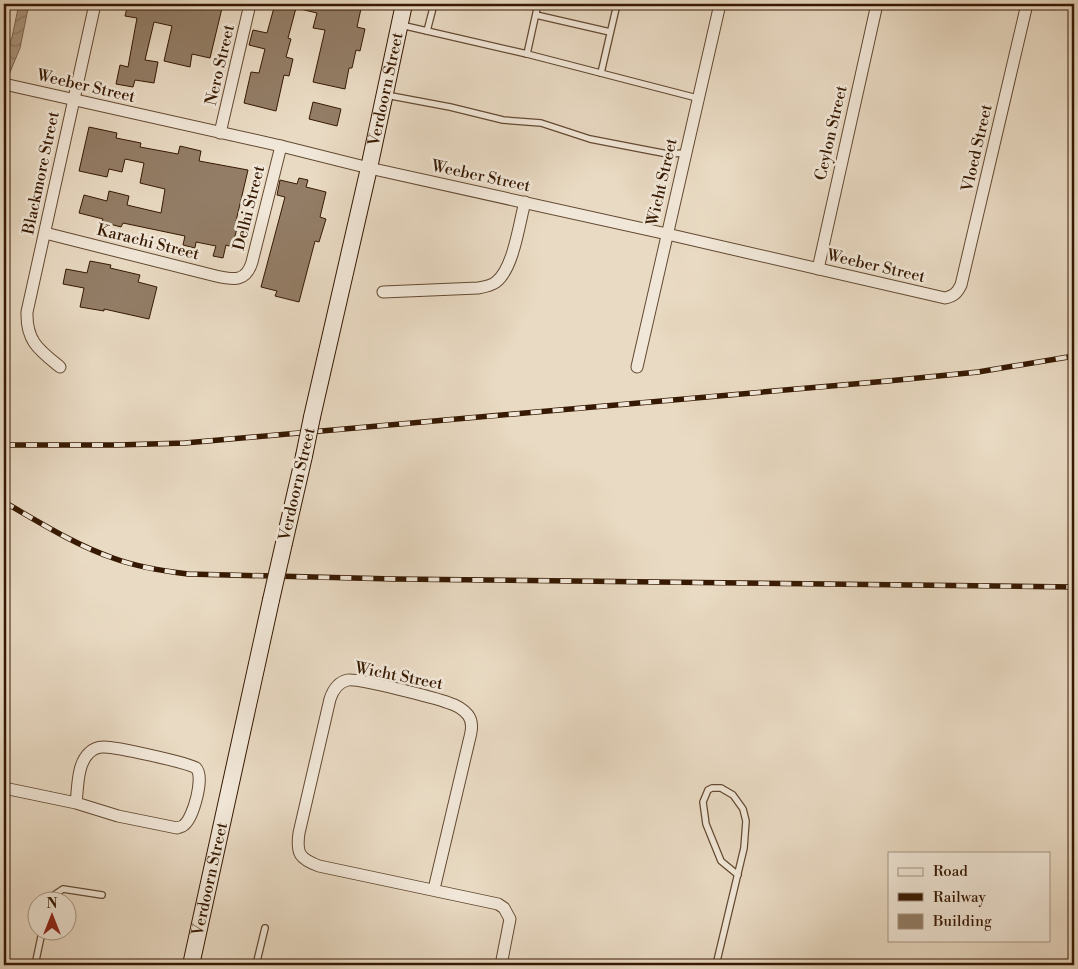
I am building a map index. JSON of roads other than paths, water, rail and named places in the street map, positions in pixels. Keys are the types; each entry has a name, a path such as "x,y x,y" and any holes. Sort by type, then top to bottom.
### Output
{"street":[{"name":"Blackmore Street","path":"60,367 40,350 32,341 28,332 29,297 45,233 95,4"},
{"name":"Nero Street","path":"220,133 250,4"},
{"name":"Verdoorn Street","path":"191,965 404,4"},
{"name":"Wicht Street","path":"637,367 720,4"},
{"name":"Ceylon Street","path":"818,270 877,4"},
{"name":"Vloed Street","path":"952,297 962,282 1027,4"},
{"name":"Weeber Street","path":"9,86 281,146 369,168 667,234 818,270 936,296 952,297"},
{"name":"Delhi Street","path":"244,276 248,273 252,262 281,146"},
{"path":"383,292 478,288 491,285 504,273 509,262 525,202"},
{"name":"Karachi Street","path":"45,233 216,276 230,278 244,276"},
{"name":"Wicht Street","path":"434,889 469,741 470,718 462,709 448,702 365,682 348,680 339,684 333,691 330,699 300,833 298,851 303,859 319,866 498,904 509,914 510,923 501,965"},
{"path":"4,788 76,803 118,816 177,828 183,826 191,816 199,784 198,773 196,768 182,763 109,747 95,748 85,757 81,764 76,803"}],"lane":[{"path":"427,31 434,4"},
{"path":"527,54 538,4"},
{"path":"601,73 617,4"},
{"path":"536,15 610,32"},
{"path":"399,25 527,54 697,98"},
{"path":"384,95 450,107 503,120 541,123 590,139 652,152 668,154 685,153"},
{"path":"716,965 738,875 744,848 746,821 743,809 737,799 727,790 712,788 705,796 703,802 703,811 710,835 721,861 738,875"},
{"path":"57,892 63,888 102,896"},
{"path":"256,965 265,928"},
{"path":"34,965 40,942"}],"water":[{"path":"19,4 29,4 20,48 8,77 4,104 4,58 12,37"}],"railway":[{"path":"4,445 185,443 888,381 978,372 1074,356"},
{"path":"4,502 57,533 99,553 141,566 188,574 394,579 1074,587"}]}
